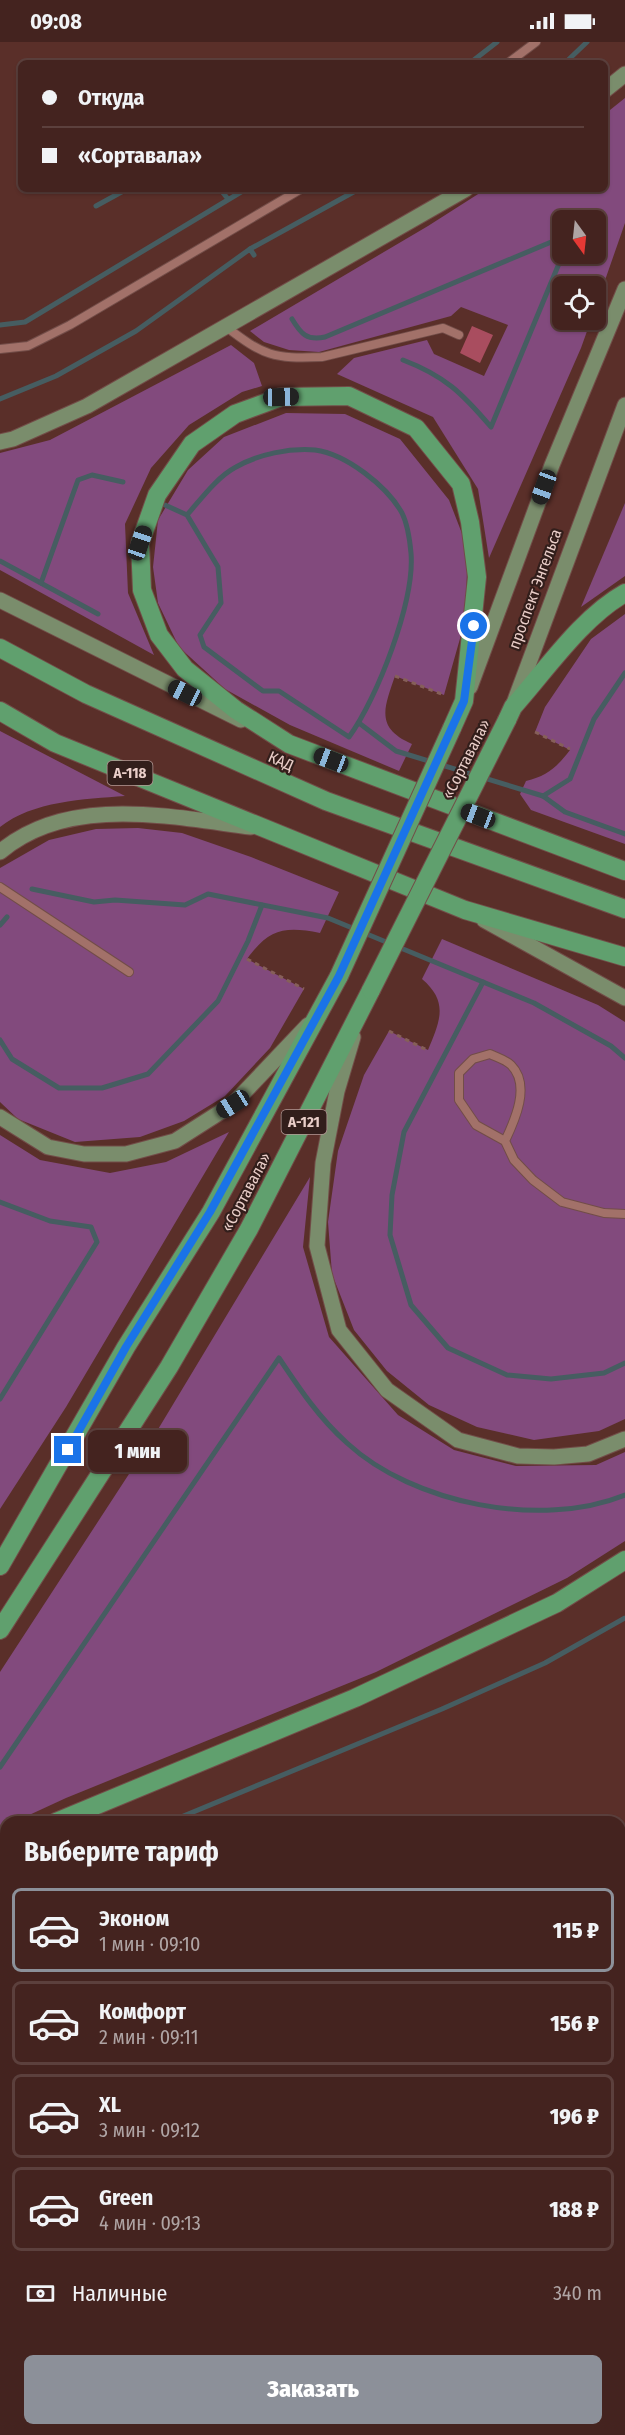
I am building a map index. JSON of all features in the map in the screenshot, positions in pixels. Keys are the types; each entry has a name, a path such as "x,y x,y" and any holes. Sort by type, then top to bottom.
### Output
{"highway":[{"path":"464,701 477,577 470,522 461,484 416,428 349,396 281,397 235,414 192,444 157,495 140,543 142,590 159,635 185,669 236,710 289,744 603,865 625,871"},
{"name":"«Сортавала»","path":"0,1630 169,1367 249,1229 510,714 578,632 616,598 625,593"},
{"name":"КАД","path":"0,648 86,694 326,801 625,909"},
{"name":"проспект Энгельса","path":"452,728 464,701"},
{"name":"А-118","path":"0,711 55,742 465,910 625,957"},
{"name":"«Сортавала»","path":"0,1566 126,1347 210,1212 321,1012 452,728"},
{"path":"70,1816 365,1693 557,1603 625,1560"}],"main road":[{"path":"608,88 625,74"},
{"path":"0,442 13,439 87,406 461,192"},
{"name":"проспект Энгельса","path":"464,701 552,465 625,289"},
{"name":"проспект Энгельса","path":"510,714 625,405"},
{"path":"0,600 289,744"},
{"path":"0,852 12,842 38,830 81,815 160,816 264,829"},
{"path":"465,910 625,998"},
{"path":"0,1117 48,1147 84,1154 126,1154 175,1141 233,1104 321,1012"},
{"path":"359,1015 338,1091 322,1163 316,1246 339,1330 387,1390 458,1440 518,1456 554,1457 588,1454 625,1439"}],"lane":[{"path":"512,60 536,42"},
{"path":"0,349 28,346 70,326 296,192"},
{"path":"225,326 261,352 277,357 303,358 322,357 443,328 459,335"},
{"path":"0,887 129,972"},
{"path":"504,1141 516,1119 520,1091 518,1078 511,1064 490,1054 473,1059 459,1073 457,1088 459,1100 476,1125 504,1141 514,1160 533,1180 562,1202 604,1213 625,1214"}],"path":[{"path":"395,676 444,695"},
{"path":"535,732 570,749"},
{"path":"247,959 304,990"},
{"path":"389,1031 428,1050"}],"shaded area":[{"path":"625,98 625,223 606,277 552,276 552,330 587,330 489,558 478,489 433,417 337,374 354,358 427,340 434,354 484,376 508,325 461,307 451,316 319,352 289,350 264,342 250,331 481,192 608,192 608,112"},
{"path":"231,345 254,363 262,386 242,392 189,425 151,468 125,524 128,593 154,655 0,570 0,453 50,440"},
{"path":"286,413 345,414 400,439 449,500 468,549 465,621 444,695 395,676 388,698 387,724 400,738 412,744 399,771 290,725 225,689 179,647 158,603 153,567 158,520 188,470 224,437"},
{"path":"625,503 625,576 581,607"},
{"path":"625,614 625,844 531,810 520,794 526,781 551,770 570,750 535,732 545,707 591,639"},
{"path":"0,731 125,796 76,800 43,807 13,818 0,827"},
{"path":"138,828 182,833 251,857 339,892 320,933 296,930 278,932 263,941 247,959 304,989 270,1048 225,1096 184,1121 140,1137 75,1142 18,1119 0,1102 0,868 49,840 96,829"},
{"path":"442,939 598,1005 625,1022 625,1419 599,1431 534,1440 477,1427 429,1405 387,1371 354,1330 332,1274 328,1222 338,1151 364,1075 389,1031 428,1050 440,1012 436,996 431,987 422,979"},
{"path":"229,1132 66,1407 0,1509 0,1135 40,1160 110,1173 166,1162"},
{"path":"310,1177 303,1247 329,1337 398,1415 454,1450 516,1466 596,1465 625,1452 625,1541 567,1578 376,1672 27,1816 0,1816 0,1672 157,1431"}],"building":[{"path":"472,326 493,335 480,363 460,353"}],"waterway":[{"path":"474,60 497,42"},
{"path":"568,60 587,42"},
{"path":"96,206 122,192"},
{"path":"222,192 228,199"},
{"path":"0,325 25,322 241,192"},
{"path":"250,249 354,192"},
{"path":"292,319 305,335 314,338 325,337 552,242"},
{"path":"0,399 56,376 136,331 250,249 254,255"},
{"path":"403,360 442,379 471,404 491,427 559,264"},
{"path":"165,505 187,515 216,482 245,462 264,455 305,450 327,453 352,465 376,482 395,503 404,517 411,549 411,573 407,597 401,622 382,675 349,737 279,691 263,691 204,647 200,635 221,603 218,567 187,515"},
{"path":"41,583 78,480 92,475 123,482"},
{"path":"0,561 98,614"},
{"path":"543,796 570,779 594,719 625,673"},
{"path":"359,723 396,751 543,796 565,812 625,834"},
{"path":"32,889 94,902 115,900 185,905 208,894 328,918 534,1003 611,1046 625,1058"},
{"path":"0,1040 12,1059 59,1088 102,1088 148,1074 218,1001 248,941 262,905"},
{"path":"0,925 7,917"},
{"path":"483,982 404,1132 392,1195 390,1235 411,1305 448,1348 507,1375 551,1379 604,1373 625,1363"},
{"path":"0,1202 50,1221 91,1227 97,1242 0,1399"},
{"path":"0,1767 279,1358 310,1402 347,1443 374,1464 406,1482 479,1505 518,1510 555,1510 592,1505 625,1495"},
{"path":"183,1816 442,1709 545,1663 625,1618"}],"route":[{"path":"68,1450 126,1347 210,1212 339,976 464,701 474,626"}]}
